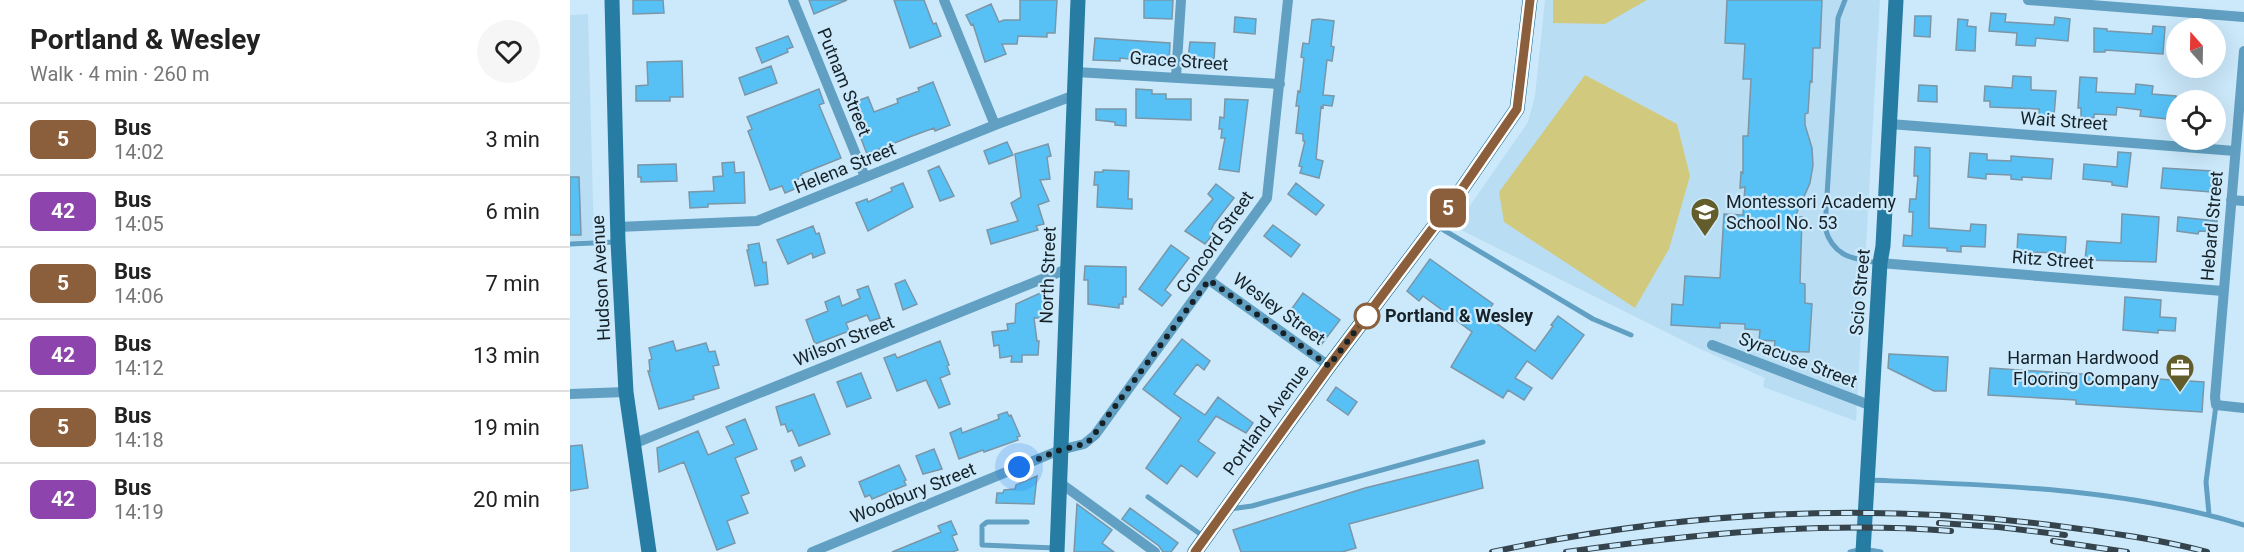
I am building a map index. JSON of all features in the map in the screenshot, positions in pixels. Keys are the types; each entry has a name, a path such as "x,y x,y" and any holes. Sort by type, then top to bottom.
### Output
{"main road":[{"name":"Portland Avenue","path":"1195,552 1329,366 1436,225 1517,109 1530,0"}],"street":[{"name":"Hudson Avenue","path":"612,0 618,234 626,392 649,552"},
{"name":"Putnam Street","path":"793,0 866,177"},
{"path":"944,0 995,125"},
{"name":"North Street","path":"1057,550 1078,0"},
{"path":"1176,77 1181,0"},
{"name":"Concord Street","path":"1060,450 1084,444 1095,435 1267,198 1288,0"},
{"name":"Scio Street","path":"1859,551 1868,480 1896,0"},
{"path":"2028,0 2244,17"},
{"name":"Hebard Street","path":"2216,405 2235,151 2241,118 2244,51"},
{"name":"Grace Street","path":"1076,72 1280,84"},
{"name":"Helena Street","path":"618,234 757,221 1075,95"},
{"name":"Wait Street","path":"1890,124 2235,151"},
{"path":"2231,200 2244,201"},
{"name":"Ritz Street","path":"1880,263 2223,291"},
{"name":"Wilson Street","path":"633,444 1067,269"},
{"name":"Wesley Street","path":"1209,280 1329,366"},
{"name":"Syracuse Street","path":"1712,345 1872,406"},
{"path":"570,394 626,392"},
{"path":"2216,405 2244,408"},
{"name":"Woodbury Street","path":"812,552 1060,450"},
{"path":"1059,482 1155,552"}],"lane":[{"path":"1845,0 1838,18 1825,228 1829,242 1839,252 1856,260 1880,263"},
{"path":"1436,225 1452,237 1593,319 1631,335"},
{"path":"570,244 618,234"},
{"path":"2209,514 2206,482 2216,405"},
{"path":"1226,510 1252,506 1483,442"},
{"path":"1868,480 1961,484 2124,497 2209,514 2244,525"},
{"path":"1148,497 1205,538"},
{"path":"1027,522 987,522 982,526 982,549 1057,550"},
{"path":"1859,551 1881,552"}],"shaded area":[{"path":"1545,0 1880,0 1856,421 1763,387 1765,378 1698,348 1455,227 1528,122 1535,95"},
{"path":"1553,0 1647,0 1605,24 1553,23"},
{"path":"588,14 594,240 570,241 570,15"},
{"path":"1585,75 1677,124 1690,176 1669,249 1635,308 1504,222 1499,192"}],"building":[{"path":"633,0 663,0 664,13 633,14"},
{"path":"809,0 847,0 814,14"},
{"path":"894,0 924,0 933,24 936,23 941,36 910,48"},
{"path":"1020,0 1057,0 1055,33 1047,33 1047,37 1018,36 1017,44 1002,44 1006,54 985,62 973,24 971,25 966,15 991,4 999,22 1020,20"},
{"path":"1144,0 1173,0 1172,19 1144,18"},
{"path":"1727,0 1822,0 1820,48 1813,48 1812,82 1810,81 1808,113 1805,114 1813,165 1810,183 1795,217 1802,217 1800,283 1805,284 1805,303 1812,304 1809,352 1774,351 1775,341 1759,340 1760,330 1745,329 1745,324 1720,323 1720,328 1671,325 1672,304 1683,305 1685,276 1720,278 1724,214 1743,215 1745,187 1740,188 1741,172 1743,173 1743,136 1748,136 1751,79 1743,79 1745,44 1725,43"},
{"path":"1991,13 2006,14 2005,22 2054,25 2055,17 2070,19 2068,41 2036,38 2035,46 2016,45 2017,33 1989,31"},
{"path":"1915,16 1931,16 1930,37 1914,36"},
{"path":"1235,17 1256,19 1255,34 1234,32"},
{"path":"1958,19 1968,20 1967,26 1976,27 1975,51 1956,50"},
{"path":"1312,20 1334,21 1332,61 1327,60 1323,95 1334,96 1332,106 1323,105 1323,108 1321,107 1316,159 1323,161 1319,178 1300,173 1302,167 1299,166 1305,141 1303,141 1303,134 1296,133 1299,106 1296,106 1304,58 1301,57 1303,43 1309,44"},
{"path":"2153,26 2165,27 2163,54 2105,50 2105,52 2094,52 2094,28 2152,34"},
{"path":"788,36 793,47 787,49 788,52 762,63 756,48"},
{"path":"1095,38 1170,43 1169,63 1120,58 1120,61 1093,60"},
{"path":"1190,42 1215,43 1214,61 1188,59"},
{"path":"682,61 683,97 670,97 670,101 636,101 636,86 648,85 647,62"},
{"path":"771,66 777,83 745,95 739,78"},
{"path":"2013,76 2031,77 2031,90 2056,91 2054,116 2039,116 2039,109 1990,107 1990,101 1984,101 1985,86 2012,88"},
{"path":"2080,77 2097,78 2096,92 2135,94 2136,84 2153,86 2152,94 2166,95 2166,119 2140,116 2141,110 2117,107 2116,115 2094,114 2094,118 2081,117 2081,108 2078,108"},
{"path":"933,82 950,125 935,131 934,128 867,154 853,118 862,114 857,101 868,97 874,112 898,103 897,99 919,91 918,88"},
{"path":"1919,85 1937,86 1937,102 1918,101"},
{"path":"819,89 824,103 819,105 841,158 801,174 802,177 794,181 797,188 785,193 782,186 770,190 748,131 752,129 747,117"},
{"path":"1136,89 1152,90 1152,94 1166,94 1166,99 1191,99 1191,120 1136,118"},
{"path":"1225,99 1248,100 1239,172 1219,169 1225,138 1221,138 1220,117 1224,118"},
{"path":"1096,109 1126,109 1126,126 1096,120"},
{"path":"1007,142 1013,155 989,164 984,151"},
{"path":"1048,144 1051,156 1047,157 1050,179 1040,180 1049,201 1038,205 1044,224 1036,226 1038,230 991,244 987,230 1018,221 1011,203 1021,197 1015,154"},
{"path":"1915,147 1930,148 1929,228 1970,231 1971,224 1986,225 1985,247 1961,246 1961,252 1947,251 1947,248 1903,246 1904,235 1912,236 1913,212 1909,212 1910,199 1916,199 1918,176 1914,176"},
{"path":"2118,152 2131,153 2127,187 2112,185 2112,182 2083,179 2084,164 2117,167"},
{"path":"1970,153 1987,154 1987,160 2011,161 2011,156 2053,159 2051,179 2022,177 2022,180 2011,179 2011,175 1986,174 1986,179 1968,177"},
{"path":"734,162 735,173 744,172 745,203 708,204 708,207 690,208 689,192 714,191 713,177 723,176 722,163"},
{"path":"676,164 677,181 641,182 641,177 638,177 638,165"},
{"path":"939,166 954,196 940,201 928,171"},
{"path":"2163,168 2212,171 2211,192 2161,188"},
{"path":"1103,170 1129,171 1128,199 1132,199 1132,209 1097,207 1098,185 1094,185 1095,172 1103,172"},
{"path":"570,177 579,177 581,235 570,235"},
{"path":"903,183 913,207 868,231 856,203 867,199 868,202"},
{"path":"1296,183 1324,205 1316,215 1288,194"},
{"path":"1216,184 1234,198 1214,224 1211,230 1214,233 1205,244 1185,231 1213,199 1208,194"},
{"path":"2122,214 2159,217 2156,262 2085,260 2087,241 2121,243"},
{"path":"2178,217 2217,221 2215,232 2199,231 2198,234 2177,231"},
{"path":"1273,225 1300,245 1291,257 1264,236"},
{"path":"813,226 816,234 819,233 825,253 813,258 812,253 788,264 777,240"},
{"path":"2018,234 2066,237 2065,253 2017,252"},
{"path":"759,243 763,263 766,262 768,284 755,286 747,250 749,250 748,245"},
{"path":"1171,245 1189,258 1165,290 1171,295 1162,306 1139,289"},
{"path":"1430,259 1493,304 1485,315 1535,351 1558,316 1584,335 1552,379 1527,361 1515,378 1532,388 1524,400 1508,390 1503,398 1451,367 1472,332 1423,296 1419,301 1407,291"},
{"path":"1085,266 1126,267 1126,297 1123,297 1123,304 1119,304 1119,308 1088,304 1088,280 1084,280"},
{"path":"905,280 917,304 903,310 895,284"},
{"path":"868,286 880,318 870,321 867,315 846,323 849,331 815,344 806,320 828,311 825,302 839,296 842,306 860,298 857,290"},
{"path":"1047,290 1047,318 1034,318 1037,341 1039,341 1038,355 1022,355 1022,362 1011,362 1012,356 1000,358 999,345 994,346 992,332 1008,330 1007,324 1015,323 1016,304"},
{"path":"1303,293 1340,320 1321,345 1285,318"},
{"path":"2125,297 2161,300 2160,317 2176,318 2175,331 2158,330 2158,333 2123,330"},
{"path":"1182,339 1210,361 1204,370 1197,364 1174,394 1205,415 1218,397 1253,423 1246,433 1216,416 1198,441 1215,453 1197,477 1181,465 1167,484 1146,468 1181,418 1143,389"},
{"path":"673,341 676,351 706,343 709,352 715,351 719,365 713,366 719,388 693,396 694,399 659,409 648,371 650,371 649,360 652,359 649,348"},
{"path":"940,341 950,374 940,378 950,404 939,408 926,380 897,391 884,358 895,354 897,358"},
{"path":"1889,354 1948,357 1946,391 1934,391 1888,368"},
{"path":"1990,368 2204,382 2202,412 2076,404 2076,400 1988,395"},
{"path":"861,373 871,398 847,407 837,382"},
{"path":"1336,387 1357,402 1348,415 1327,400"},
{"path":"814,394 830,434 799,446 792,430 788,432 785,424 781,425 776,407"},
{"path":"1007,412 1009,416 1011,415 1020,436 1017,437 1018,440 959,459 950,433 961,428 962,433 999,419 998,415"},
{"path":"745,419 757,449 735,458 749,493 741,496 748,513 727,521 735,543 717,550 684,462 659,472 657,448 698,431 708,455 734,444 726,427"},
{"path":"582,445 588,488 570,491 570,446"},
{"path":"934,449 942,469 923,474 916,456"},
{"path":"801,457 805,466 795,471 791,461"},
{"path":"1478,460 1483,488 1349,524 1356,548 1342,552 1241,552 1233,530 1365,488"},
{"path":"899,465 906,485 872,499 870,495 865,497 859,482"},
{"path":"1037,476 1034,504 996,503 997,493 1015,489 1016,485"},
{"path":"1077,504 1112,530 1102,543 1114,552 1074,552"},
{"path":"1130,508 1178,543 1171,552 1163,552 1159,546 1122,519"},
{"path":"951,521 957,534 952,536 958,550 952,552 892,552 941,532 938,526"}],"railway":[{"path":"1492,552 1636,527 1709,519 1782,514 1855,513 1928,515 2073,528 2124,535 2207,552"},
{"path":"1939,523 2065,535"},
{"path":"1566,552 1758,531 1855,528 1951,531"},
{"path":"2053,541 2127,552"}],"bus line":[{"name":"5","path":"1195,552 1329,366 1436,225 1517,109 1530,0"}],"place":[{"name":"Montessori Academy School No. 53","path":"1705,238"},
{"name":"Portland & Wesley","path":"1367,316"},
{"name":"Harman Hardwood Flooring Company","path":"2180,394"}],"route":[{"path":"1019,467 1090,440 1209,280 1329,366 1371,310 1367,316"}]}
